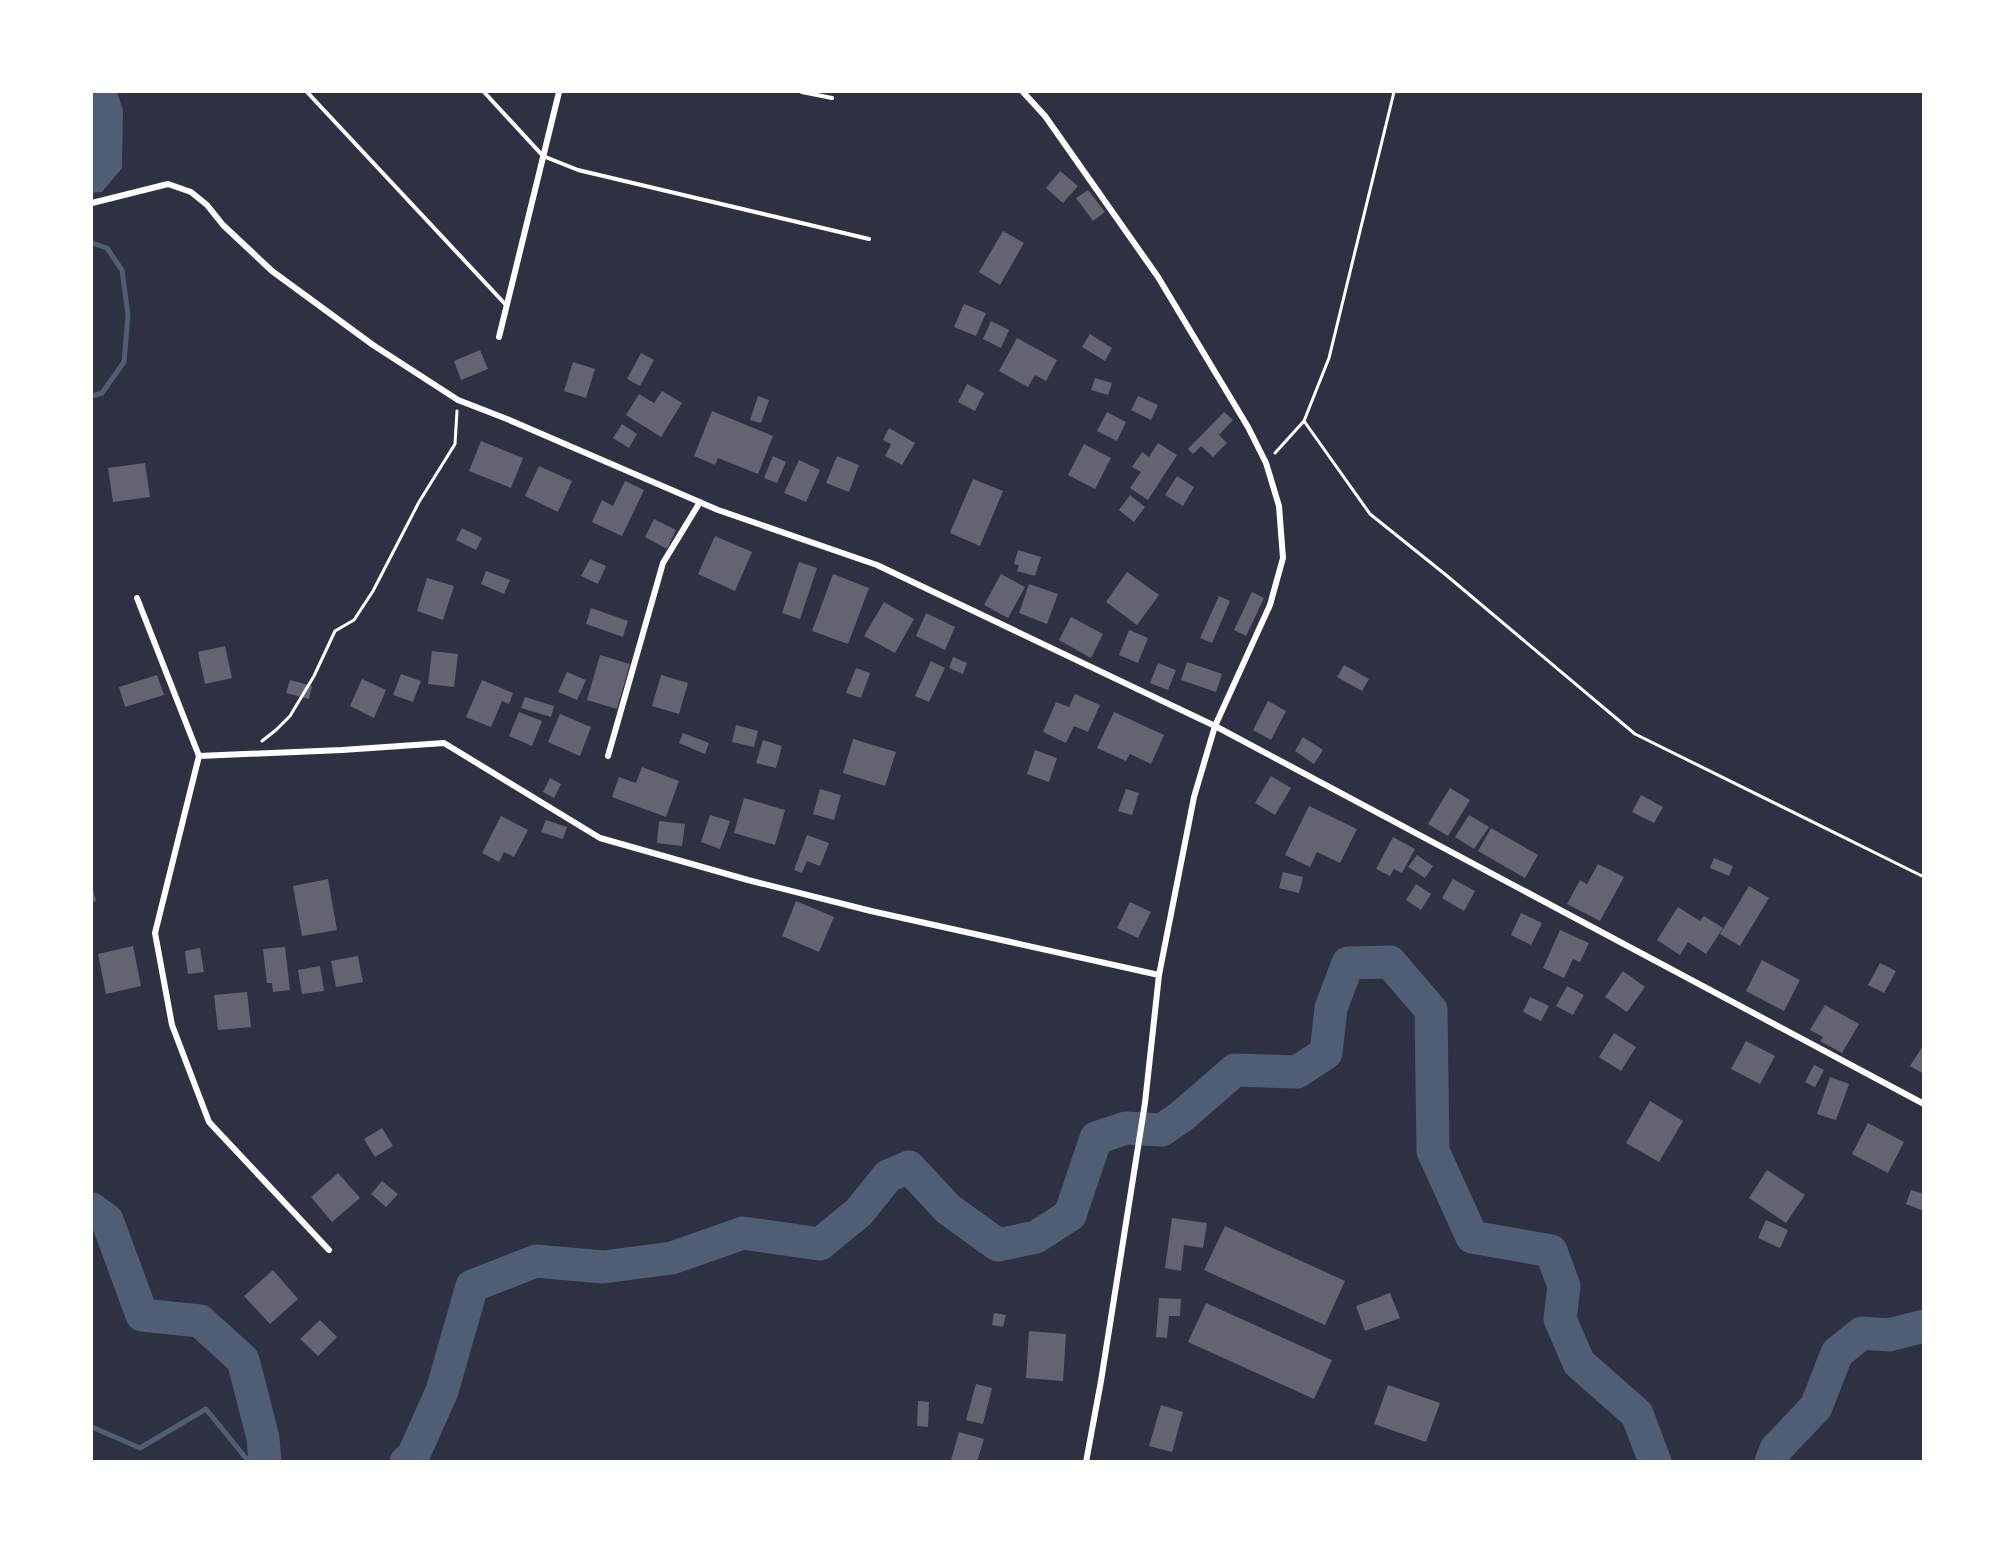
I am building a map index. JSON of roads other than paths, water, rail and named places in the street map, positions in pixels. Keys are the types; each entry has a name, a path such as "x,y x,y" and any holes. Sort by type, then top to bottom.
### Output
{"street":[{"path":"499,337 560,92"},
{"path":"1023,92 1045,116 1158,277 1248,427 1266,463 1280,506 1283,558 1270,605 1215,726 1194,797 1159,975 1145,1103 1086,1461"},
{"path":"92,202 168,184 191,192 207,205 223,225 272,271 373,345 458,400 507,418 700,502 877,565 1215,726 1923,1104"},
{"path":"608,756 663,563 700,502"},
{"path":"137,598 199,756 155,933 172,1025 209,1122 328,1250"},
{"path":"199,756 444,743 600,838 748,880 871,911 1159,975"}],"lane":[{"path":"307,92 507,305"},
{"path":"484,92 543,156 578,170 869,239"},
{"path":"802,92 832,98"}],"water":[{"path":"92,92 117,92 123,110 122,168 102,192 92,193"}],"waterway":[{"path":"92,243 107,248 122,270 128,315 124,362 102,393 92,396"},
{"path":"406,1462 413,1456 442,1391 472,1286 536,1261 603,1267 672,1258 743,1233 820,1244 859,1212 888,1176 909,1167 948,1209 998,1245 1036,1237 1070,1215 1096,1138 1126,1128 1162,1130 1182,1116 1235,1070 1297,1072 1326,1053 1331,1008 1348,963 1390,962 1431,1010 1433,1151 1472,1237 1551,1251 1564,1286 1560,1319 1579,1363 1637,1414 1655,1462"},
{"path":"92,1209 107,1220 142,1315 200,1321 243,1360 263,1438 265,1462"},
{"path":"1771,1462 1776,1449 1816,1407 1837,1353 1862,1333 1889,1335 1924,1326"},
{"path":"92,1427 140,1448 206,1409 249,1462"}]}
